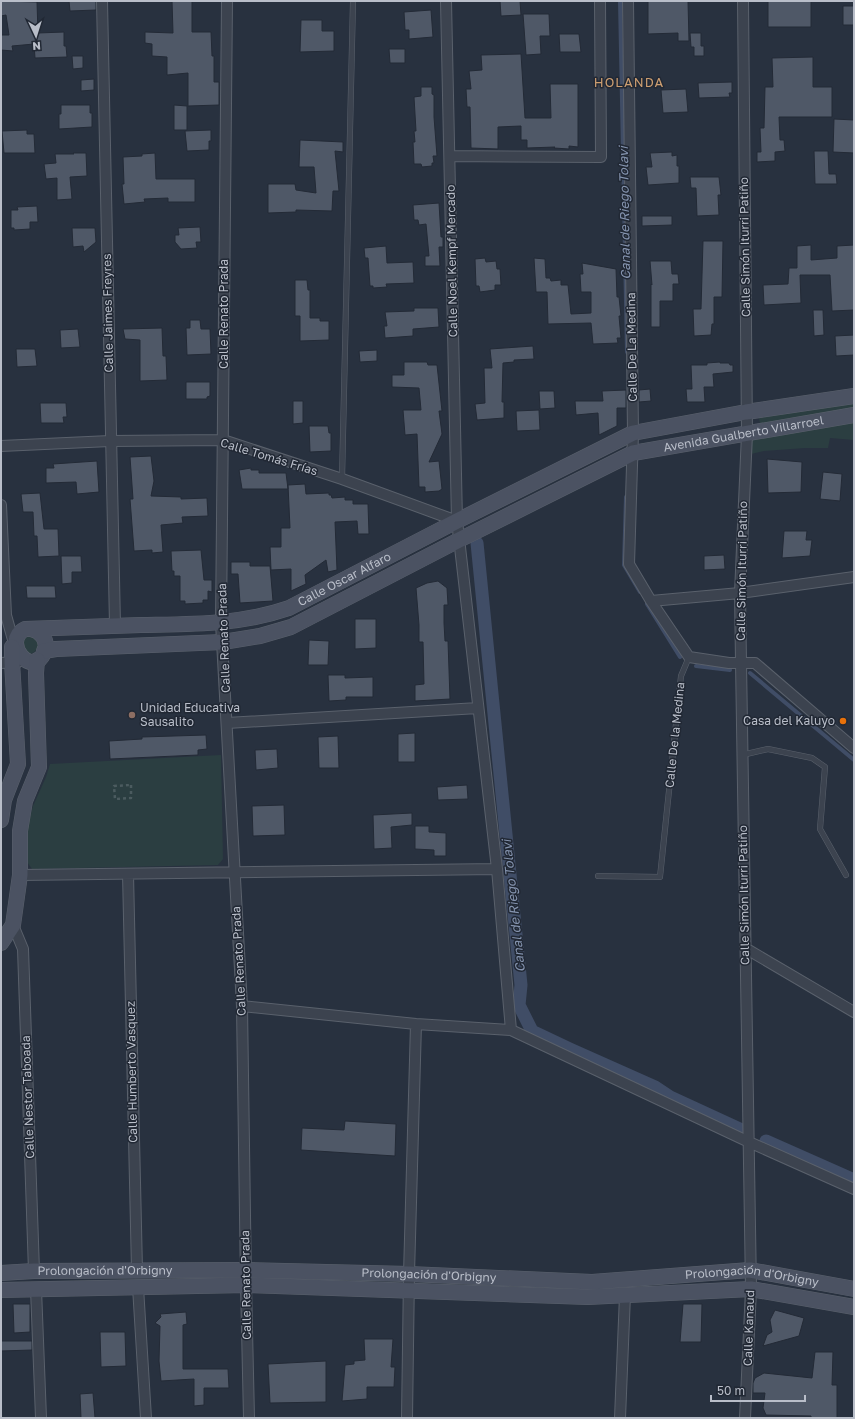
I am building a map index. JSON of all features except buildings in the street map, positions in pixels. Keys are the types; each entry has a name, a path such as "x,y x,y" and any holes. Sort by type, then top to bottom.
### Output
{"main road":[{"name":"Avenida Gualberto Villarroel","path":"633,433 746,412 854,396"},
{"name":"Avenida Gualberto Villarroel","path":"633,453 854,415"},
{"name":"Calle Oscar Alfaro","path":"28,629 115,625 221,623 270,615 288,608 633,433"},
{"name":"Calle Oscar Alfaro","path":"24,660 56,648 223,642 260,636 291,627 459,540 633,453"},
{"path":"1,943 14,925 20,875 20,831 25,801 40,767 36,673 24,660 12,643 20,631 28,629 40,633 46,646 24,660"},
{"path":"1,820 4,800 18,764 24,660"},
{"name":"Prolongación d'Orbigny","path":"1,1273 34,1271 246,1270 409,1274 592,1282 750,1270 854,1289"},
{"name":"Prolongación d'Orbigny","path":"1,1290 246,1285 588,1297 751,1289 854,1307"}],"street":[{"name":"Calle Jaimes Freyres","path":"102,1 115,625"},
{"name":"Calle Renato Prada","path":"227,1 221,623 242,1006 249,1418"},
{"name":"Calle Noel Kempf Mercado","path":"446,1 457,521 497,869 511,1030"},
{"path":"450,156 601,158 600,1"},
{"name":"Calle De La Medina","path":"628,1 633,453"},
{"name":"Calle Simón Iturri Patiño","path":"743,1 747,434 740,593 740,662 749,1142"},
{"name":"Calle Tomás Frías","path":"1,446 110,441 223,440 342,479 457,521"},
{"path":"633,453 629,564 651,601 689,657 729,663 755,663 854,748"},
{"path":"1,505 6,615 12,643"},
{"path":"651,601 740,593 854,577"},
{"path":"6,615 14,623 28,629"},
{"path":"227,723 478,708"},
{"path":"20,875 497,869"},
{"name":"Calle Humberto Vasquez","path":"128,874 137,1270"},
{"name":"Calle Nestor Taboada","path":"14,925 23,949 34,1271"},
{"path":"745,948 854,1012"},
{"path":"242,1006 416,1024 511,1030 749,1142 854,1189"},
{"path":"407,1418 409,1274 416,1024"},
{"name":"Calle Kanaud","path":"745,1418 751,1289 749,1142"},
{"path":"138,1287 146,1418"},
{"path":"36,1289 41,1418"},
{"path":"620,1418 625,1295"}],"lane":[{"path":"342,479 353,1"},
{"name":"Calle De la Medina","path":"598,876 660,877 681,676 689,657"},
{"path":"742,755 768,749 812,758 825,767 820,829 846,875"}],"path":[{"path":"131,785 131,798 115,799 114,786 131,785"}],"shaded area":[{"path":"854,402 854,409 760,424 759,418"},
{"path":"854,422 854,440 830,438 828,448 764,451 751,454 750,444 753,439"},
{"path":"29,635 37,639 39,645 34,652 27,654 20,642"},
{"path":"221,755 223,859 218,865 32,869 27,862 26,833 33,806 50,764"}],"waterway":[{"name":"Canal de Riego Tolavi","path":"620,1 627,352"},
{"name":"Canal de Riego Tolavi","path":"626,497 624,565 640,592"},
{"name":"Canal de Riego Tolavi","path":"477,543 521,985 519,1005 532,1031 655,1087 670,1097 746,1132"},
{"name":"Canal de Riego Tolavi","path":"647,604 680,657"},
{"name":"Canal de Riego Tolavi","path":"696,666 730,670"},
{"name":"Canal de Riego Tolavi","path":"750,673 854,760"},
{"name":"Canal de Riego Tolavi","path":"766,1141 854,1180"}],"place":[{"name":"Unidad Educativa Sausalito","path":"132,715"},
{"name":"Casa del Kaluyo","path":"843,721"}],"district":[{"name":"HOLANDA","path":"629,82"}]}
